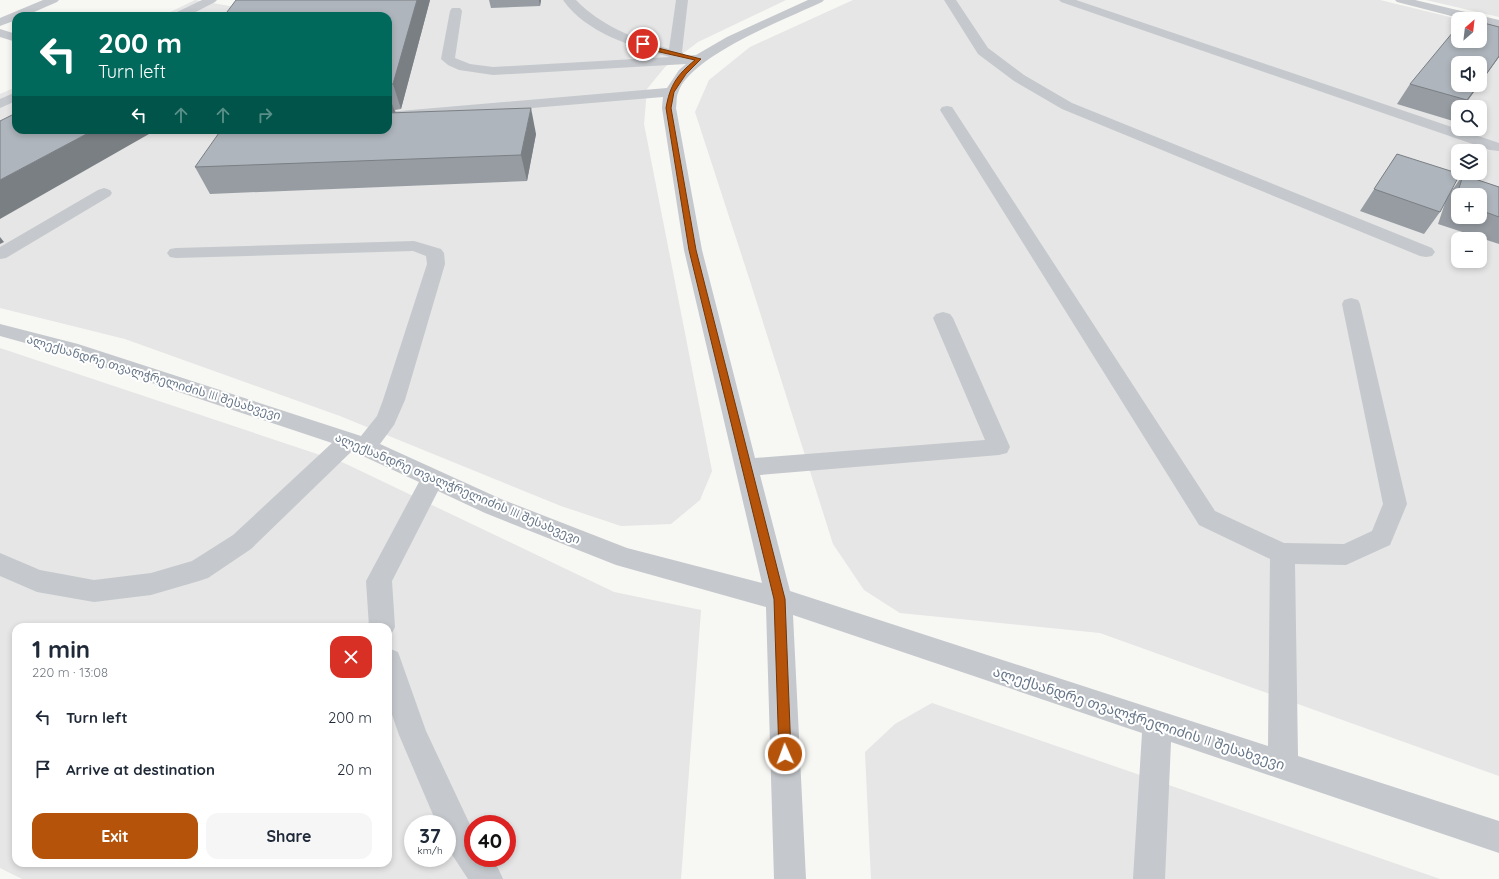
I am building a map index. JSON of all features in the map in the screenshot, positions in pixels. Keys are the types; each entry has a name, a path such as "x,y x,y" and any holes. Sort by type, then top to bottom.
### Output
{"street":[{"path":"24,12 53,0"},
{"path":"187,12 211,0"},
{"path":"569,0 578,10 601,28 657,50 699,59"},
{"path":"675,54 682,0"},
{"path":"790,879 779,599 693,250 668,108 672,92 684,72 699,59 731,40 818,0"},
{"path":"950,0 983,51 1019,78 1067,106 1426,252"},
{"path":"1065,0 1498,145"},
{"path":"1401,0 1451,12"},
{"path":"456,11 448,59 456,65 475,70 493,71 699,59"},
{"path":"0,22 12,17"},
{"path":"1487,21 1499,24"},
{"path":"0,33 12,37"},
{"path":"392,116 672,92"},
{"path":"0,104 12,98"},
{"path":"947,110 1207,518 1282,553 1346,555 1381,538 1395,504 1351,304"},
{"path":"0,254 104,193"},
{"path":"0,564 38,581 94,591 151,584 199,570 242,542 386,419 394,400 436,264 435,253 414,246 176,253"},
{"path":"747,468 999,447 943,318"},
{"name":"ალექსანდრე თვალჭრელიძის III შესახვევი","path":"0,330 71,349 357,444 494,506 625,558 779,599"},
{"path":"382,623 379,581 433,478"},
{"path":"1282,553 1283,766"},
{"name":"ალექსანდრე თვალჭრელიძის II შესახვევი","path":"779,599 1499,837"},
{"path":"392,673 413,735 456,831 487,879"},
{"path":"1149,879 1157,724"}],"shaded area":[{"path":"195,0 241,8 249,0 786,0 698,42 665,67 647,89 644,124 712,471 700,500 671,524 621,526 561,506 340,416 125,339 0,308 0,94 12,89 12,134 392,134 392,12 170,12"},
{"path":"853,0 1380,0 1451,17 1451,48 1487,48 1487,37 1499,30 1499,776 1100,633 900,613 864,590 833,544 695,112 709,80 750,47"},
{"path":"1426,0 1499,0 1499,17 1487,14 1487,12 1478,12"},
{"path":"0,348 344,463 614,592 701,610 681,879 22,879 0,868"},
{"path":"932,703 1440,879 871,879 865,752 895,724"}],"building":[{"path":"236,0 417,0 393,84 392,12 227,12"},
{"path":"1487,24 1499,27 1499,56 1487,73 1487,56 1451,56 1451,92 1473,92 1467,100 1410,84 1451,34 1451,48 1487,48"},
{"path":"531,108 521,155 195,167 218,134 392,134 392,113"},
{"path":"12,115 12,134 86,134 0,180 0,121"},
{"path":"1397,154 1451,171 1451,180 1457,180 1453,188 1451,188 1451,191 1440,212 1374,189"},
{"path":"1462,180 1478,180 1499,187 1499,217 1487,213 1487,188 1459,188"}],"route":[{"path":"643,44 657,50 699,59 684,72 672,92 668,108 693,250 779,599 785,754"}]}
